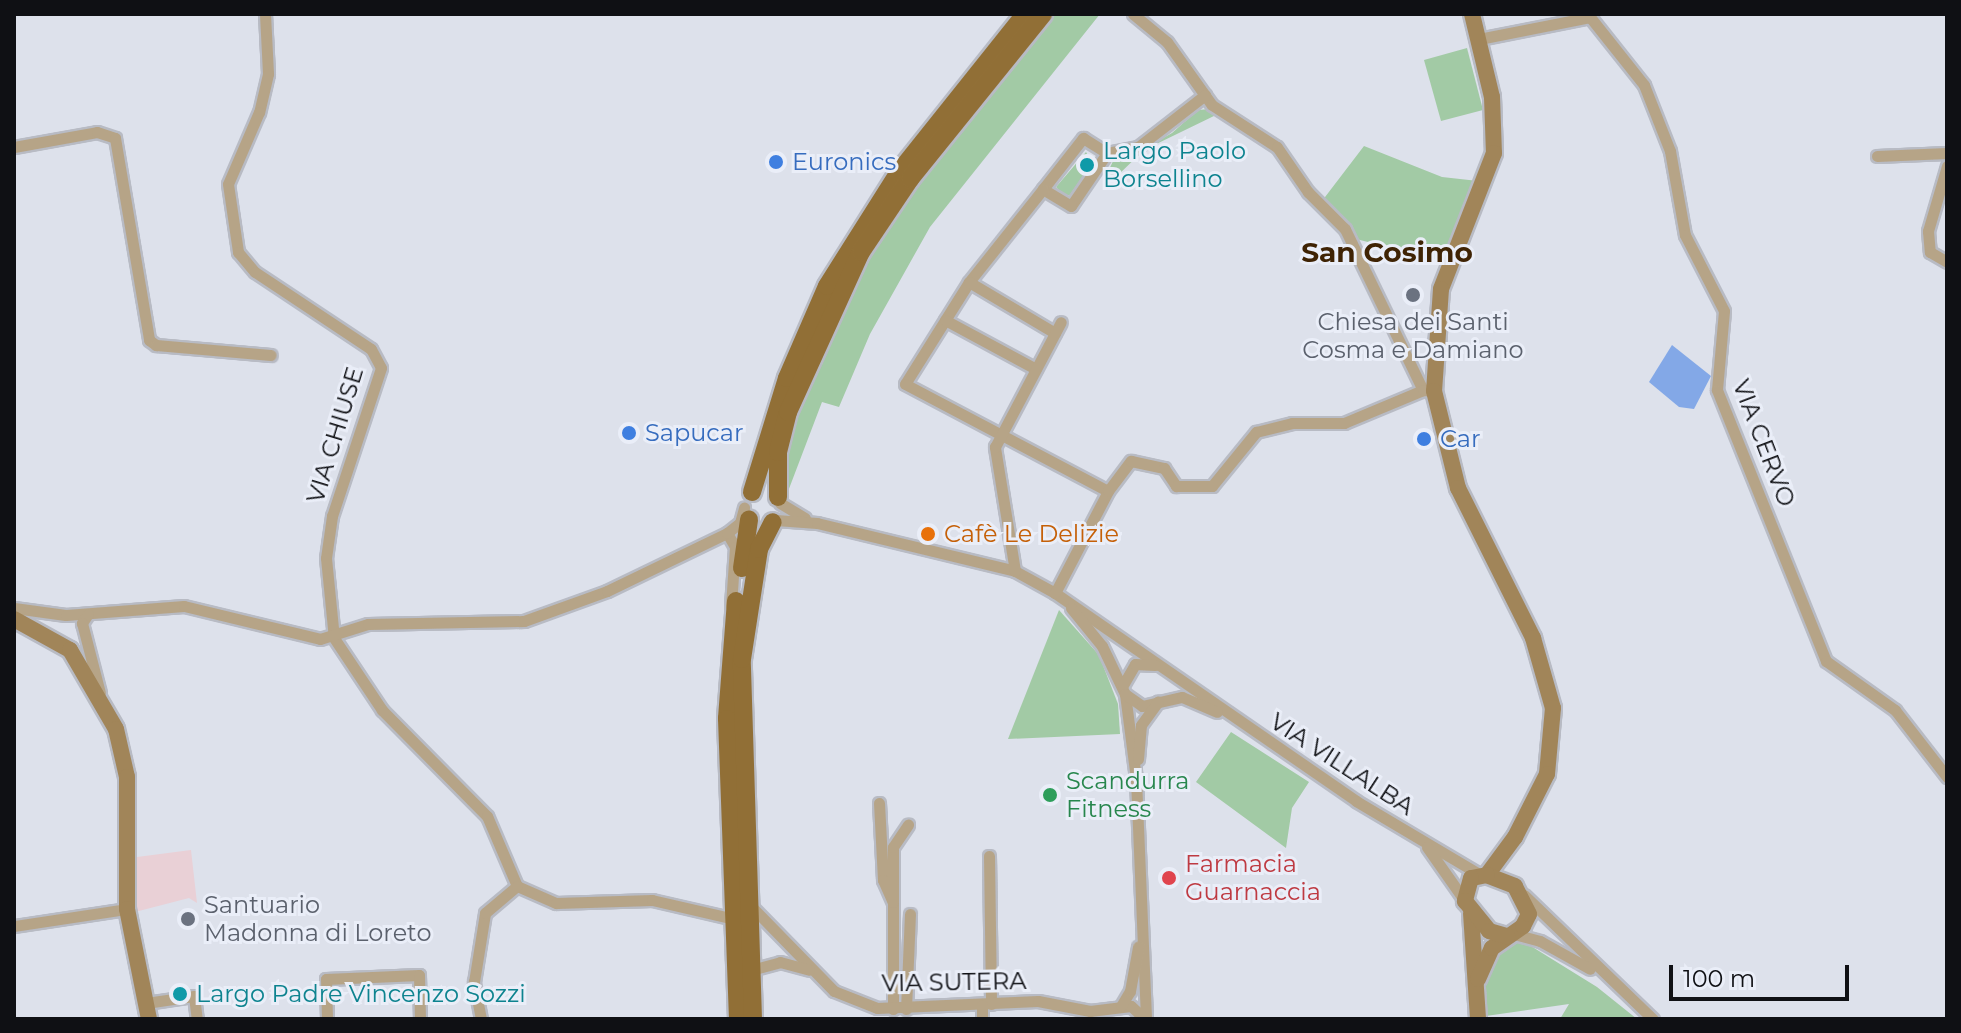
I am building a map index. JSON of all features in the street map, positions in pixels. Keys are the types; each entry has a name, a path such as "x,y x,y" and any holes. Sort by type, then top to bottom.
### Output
{"main road":[{"path":"738,1019 727,719 730,630 741,519 787,378 827,286 890,185 1025,14"},
{"path":"753,1019 741,714 744,623 759,549 777,510 778,452 788,412 861,252 910,179 1043,14"},
{"path":"741,519 766,489 777,510"},
{"path":"741,519 759,525 777,510"}],"street":[{"name":"VIA CHIUSE","path":"265,14 268,74 250,137 228,184 238,252 255,272 371,349 381,368 332,516 326,558 334,638 382,710 487,816 517,886"},
{"path":"1133,14 1167,42 1205,95 1230,121 1277,147 1308,192 1353,241 1385,313 1429,391 1458,488 1533,638 1549,687 1553,738 1547,774 1515,837 1483,874 1468,881 1467,906 1478,979 1478,1019"},
{"path":"1429,391 1441,289 1494,153 1492,97 1472,14"},
{"name":"VIA CERVO","path":"1479,39 1590,17 1644,85 1678,182 1685,235 1724,311 1717,390 1826,661 1895,710 1947,777"},
{"path":"1108,491 905,384 969,282 1083,138 1107,153 1138,147 1205,95"},
{"path":"14,147 97,132 115,138 149,340 156,345 271,355"},
{"path":"1040,192 1071,206 1107,153"},
{"path":"1877,156 1947,153"},
{"path":"1947,166 1930,216 1928,243 1930,252 1947,262"},
{"path":"969,282 1058,327 995,447 1015,571"},
{"path":"945,320 1036,369"},
{"path":"1055,593 1108,491 1131,461 1164,468 1176,486 1196,489 1222,480 1256,432 1292,423 1344,423 1429,391"},
{"path":"777,510 817,523 1015,571 1055,593 1233,719"},
{"path":"14,608 88,614 184,606 286,634 334,638 368,624 524,621 607,591 741,519"},
{"path":"1066,601 1102,646 1124,690 1136,779 1140,935 1146,1019"},
{"path":"88,614 82,623 100,694 126,767 127,909 147,1011 194,996 196,1014"},
{"path":"14,619 70,650 100,694"},
{"path":"1124,690 1131,667 1159,668"},
{"path":"1136,779 1141,725 1160,700 1166,682 1159,668"},
{"path":"1124,690 1142,706 1182,697 1233,719"},
{"name":"VIA VILLALBA","path":"1233,719 1427,846 1483,874"},
{"path":"879,803 883,880 893,902"},
{"path":"893,1009 893,847 908,825"},
{"path":"1478,979 1492,948 1510,935 1529,914 1509,869 1515,837"},
{"path":"1427,846 1467,906 1489,931 1540,941 1604,977"},
{"path":"982,1019 986,1004 989,856"},
{"path":"1483,874 1518,890 1604,977 1653,1019"},
{"path":"481,1019 474,982 485,913 517,886 556,903 652,900 734,919"},
{"name":"VIA SUTERA","path":"747,901 809,970 834,991 893,1009 986,1004 1118,1008"},
{"path":"14,926 127,909"},
{"path":"906,1009 910,914"},
{"path":"1108,1019 1130,991 1140,935"},
{"path":"751,970 780,962 809,970"},
{"path":"327,1019 326,979 419,975 420,1019"},
{"path":"1062,1006 1083,1019"},
{"path":"1118,1008 1136,1008 1146,1019"}],"shaded area":[{"path":"191,850 197,903 189,898 135,912 137,857"}],"green space":[{"path":"1053,14 1100,14 930,227 870,334 839,407 822,402 787,494 784,454 795,413 845,296 941,151"},
{"path":"1467,48 1483,110 1441,121 1424,60"},
{"path":"1209,109 1216,115 1144,150 1116,177 1105,178 1115,157 1138,152 1172,133 1198,110"},
{"path":"1364,146 1442,177 1478,181 1443,261 1356,239 1322,201"},
{"path":"1086,152 1093,165 1072,195 1063,195 1056,187"},
{"path":"1059,610 1099,655 1118,704 1120,734 1008,739"},
{"path":"1231,732 1309,782 1292,808 1286,848 1196,782"},
{"path":"1521,940 1597,987 1637,1019 1560,1019 1569,1004 1486,1016 1485,976 1491,957"}],"water":[{"path":"1672,345 1711,376 1694,409 1679,407 1649,382"}],"place":[{"name":"Euronics","path":"776,162"},
{"name":"Largo Paolo Borsellino","path":"1087,165"},
{"name":"Chiesa dei Santi Cosma e Damiano","path":"1413,295"},
{"name":"Sapucar","path":"629,433"},
{"name":"Car","path":"1424,439"},
{"name":"Cafè Le Delizie","path":"928,534"},
{"name":"Scandurra Fitness","path":"1050,795"},
{"name":"Farmacia Guarnaccia","path":"1169,878"},
{"name":"Santuario Madonna di Loreto","path":"188,919"},
{"name":"Largo Padre Vincenzo Sozzi","path":"180,994"}],"district":[{"name":"San Cosimo","path":"1387,252"}]}
